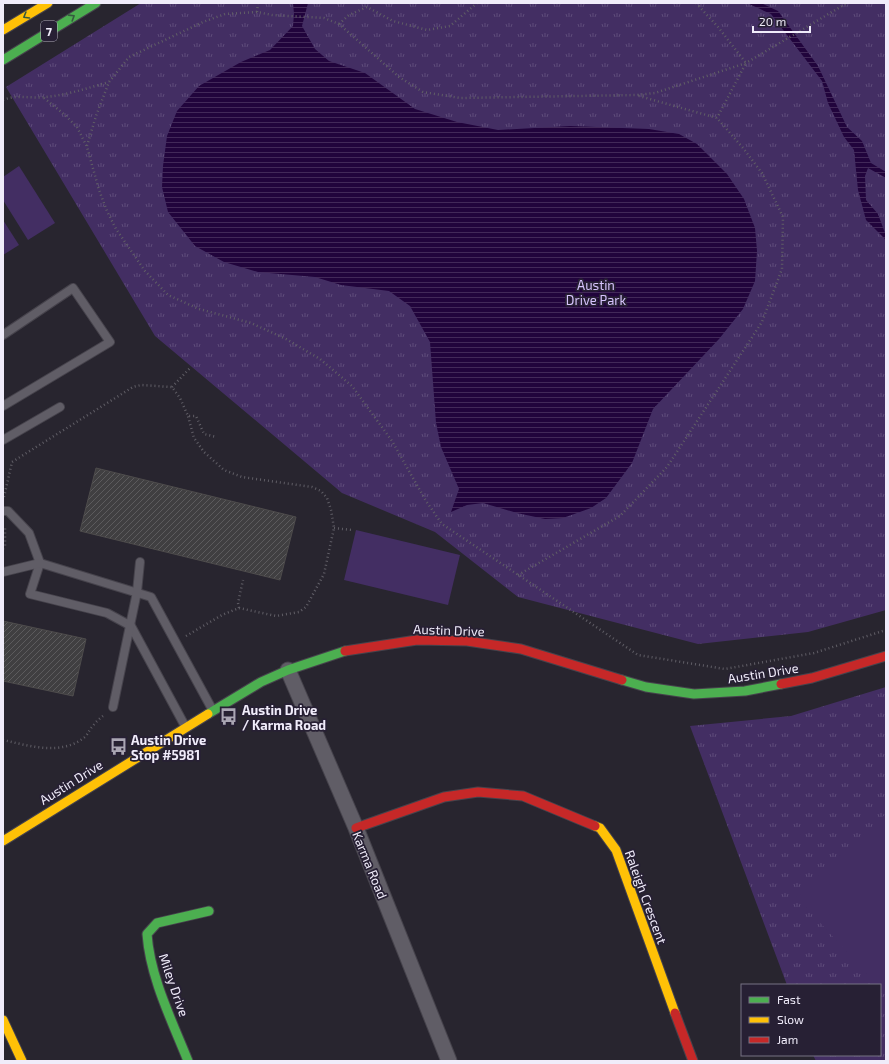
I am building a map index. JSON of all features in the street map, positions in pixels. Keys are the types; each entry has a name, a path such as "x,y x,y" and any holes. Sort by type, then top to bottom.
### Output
{"street":[{"name":"7","path":"3,30 48,3"},
{"name":"7","path":"3,60 96,3"},
{"name":"Austin Drive","path":"3,840 185,727 261,682 288,670 350,650 417,640 467,641 521,649 646,687 694,694 745,690 812,678 886,656"},
{"name":"Karma Road","path":"288,670 356,828 449,1061"},
{"name":"Raleigh Crescent","path":"356,828 444,797 478,792 523,796 600,828 616,850 665,988 693,1061"},
{"name":"Miley Drive","path":"188,1061 152,968 147,934 157,923 209,911"},
{"path":"3,1020 22,1061"}],"lane":[{"path":"3,335 73,288 110,342 3,406"},
{"path":"3,440 60,406"},
{"path":"3,511 8,511 29,533 40,564 30,594 107,613 131,626 185,727"},
{"path":"113,708 131,626 137,592 140,562"},
{"path":"3,572 40,564 151,597 213,710"}],"path":[{"path":"258,3 258,12"},
{"path":"339,24 349,15 367,7 393,21 427,30 450,26 477,3"},
{"path":"696,3 718,27 746,63"},
{"path":"87,146 96,116 109,82 129,57 203,22 225,14 258,12 272,15 324,18 339,24 399,77 423,92 460,98 637,95 655,93 746,63 848,3"},
{"path":"717,118 746,63"},
{"path":"3,100 20,96 44,98 64,95 109,82"},
{"path":"518,575 620,516 668,467 762,322 782,269 783,217 762,173 717,118 637,95"},
{"path":"44,98 65,114 77,127 87,146 99,190 116,229 145,271 168,295 199,309 251,323 286,339 320,359 352,386 392,441 426,501 442,524 638,656 725,669 814,652 886,630"},
{"path":"172,387 191,367"},
{"path":"3,504 12,462 133,387 141,385 172,387"},
{"path":"172,387 180,398 188,416 194,438 204,452 224,470 242,478 312,487 321,491 327,498 334,528 324,574 306,607 299,612 276,616 239,608 175,642"},
{"path":"188,416 196,416 204,434 216,437"},
{"path":"3,549 5,546 4,527 12,515"},
{"path":"334,528 352,530"},
{"path":"239,608 238,603 243,580"},
{"path":"3,740 36,747 55,749 76,742 86,736 92,725 113,708"}],"green space":[{"name":"Austin Drive Park","path":"141,3 886,3 886,610 808,632 698,644 518,597 435,532 342,493 155,336 6,87"},
{"path":"19,166 55,223 28,240 3,200 3,177"},
{"path":"3,220 19,245 3,255"},
{"path":"356,530 460,555 448,605 344,580"},
{"path":"886,687 886,1061 816,1061 814,1056 881,1056 881,984 787,984 690,726 791,716"},
{"path":"886,814 886,995 881,990 881,984 876,984 796,896"}],"shaded area":[{"path":"293,3 308,3 302,26 315,49 329,61 365,73 415,109 457,122 498,130 570,126 649,129 679,134 697,144 727,174 744,199 755,228 757,251 755,281 743,309 719,339 653,409 632,463 606,498 591,508 563,518 545,519 483,503 467,505 451,512 459,489 441,447 436,423 430,342 410,306 389,291 341,285 315,277 258,272 224,262 195,246 168,212 162,187 163,166 167,136 177,111 199,86 241,62 270,50 293,26"},
{"path":"747,3 761,3 778,11 818,66 847,127 862,141 871,163 886,172 886,178 868,168 865,176 866,200 878,214 886,233 886,240 866,220 858,190 854,150 844,137 828,103 822,81 771,14"}],"building":[{"path":"96,468 296,517 280,580 80,531"},
{"path":"3,621 86,639 73,696 3,681"}],"traffic: fast":[{"path":"3,60 96,3"},
{"path":"208,714 261,682 288,670 345,651"},
{"path":"622,680 646,687 694,694 745,691 781,684"},
{"path":"188,1061 157,983 152,966 147,934 157,923 209,911"}],"traffic: slow":[{"path":"3,30 48,3"},
{"path":"3,841 208,714"},
{"path":"595,826 600,828 616,850 675,1013"},
{"path":"3,1020 22,1061"}],"traffic: jam":[{"path":"345,651 417,640 467,641 521,649 622,680"},
{"path":"781,684 812,678 886,656"},
{"path":"356,828 444,797 478,792 523,796 595,826"},
{"path":"675,1013 693,1061"}],"place":[{"name":"Austin Drive / Karma Road","path":"229,717"},
{"name":"Austin Drive Stop #5981","path":"118,747"}]}
